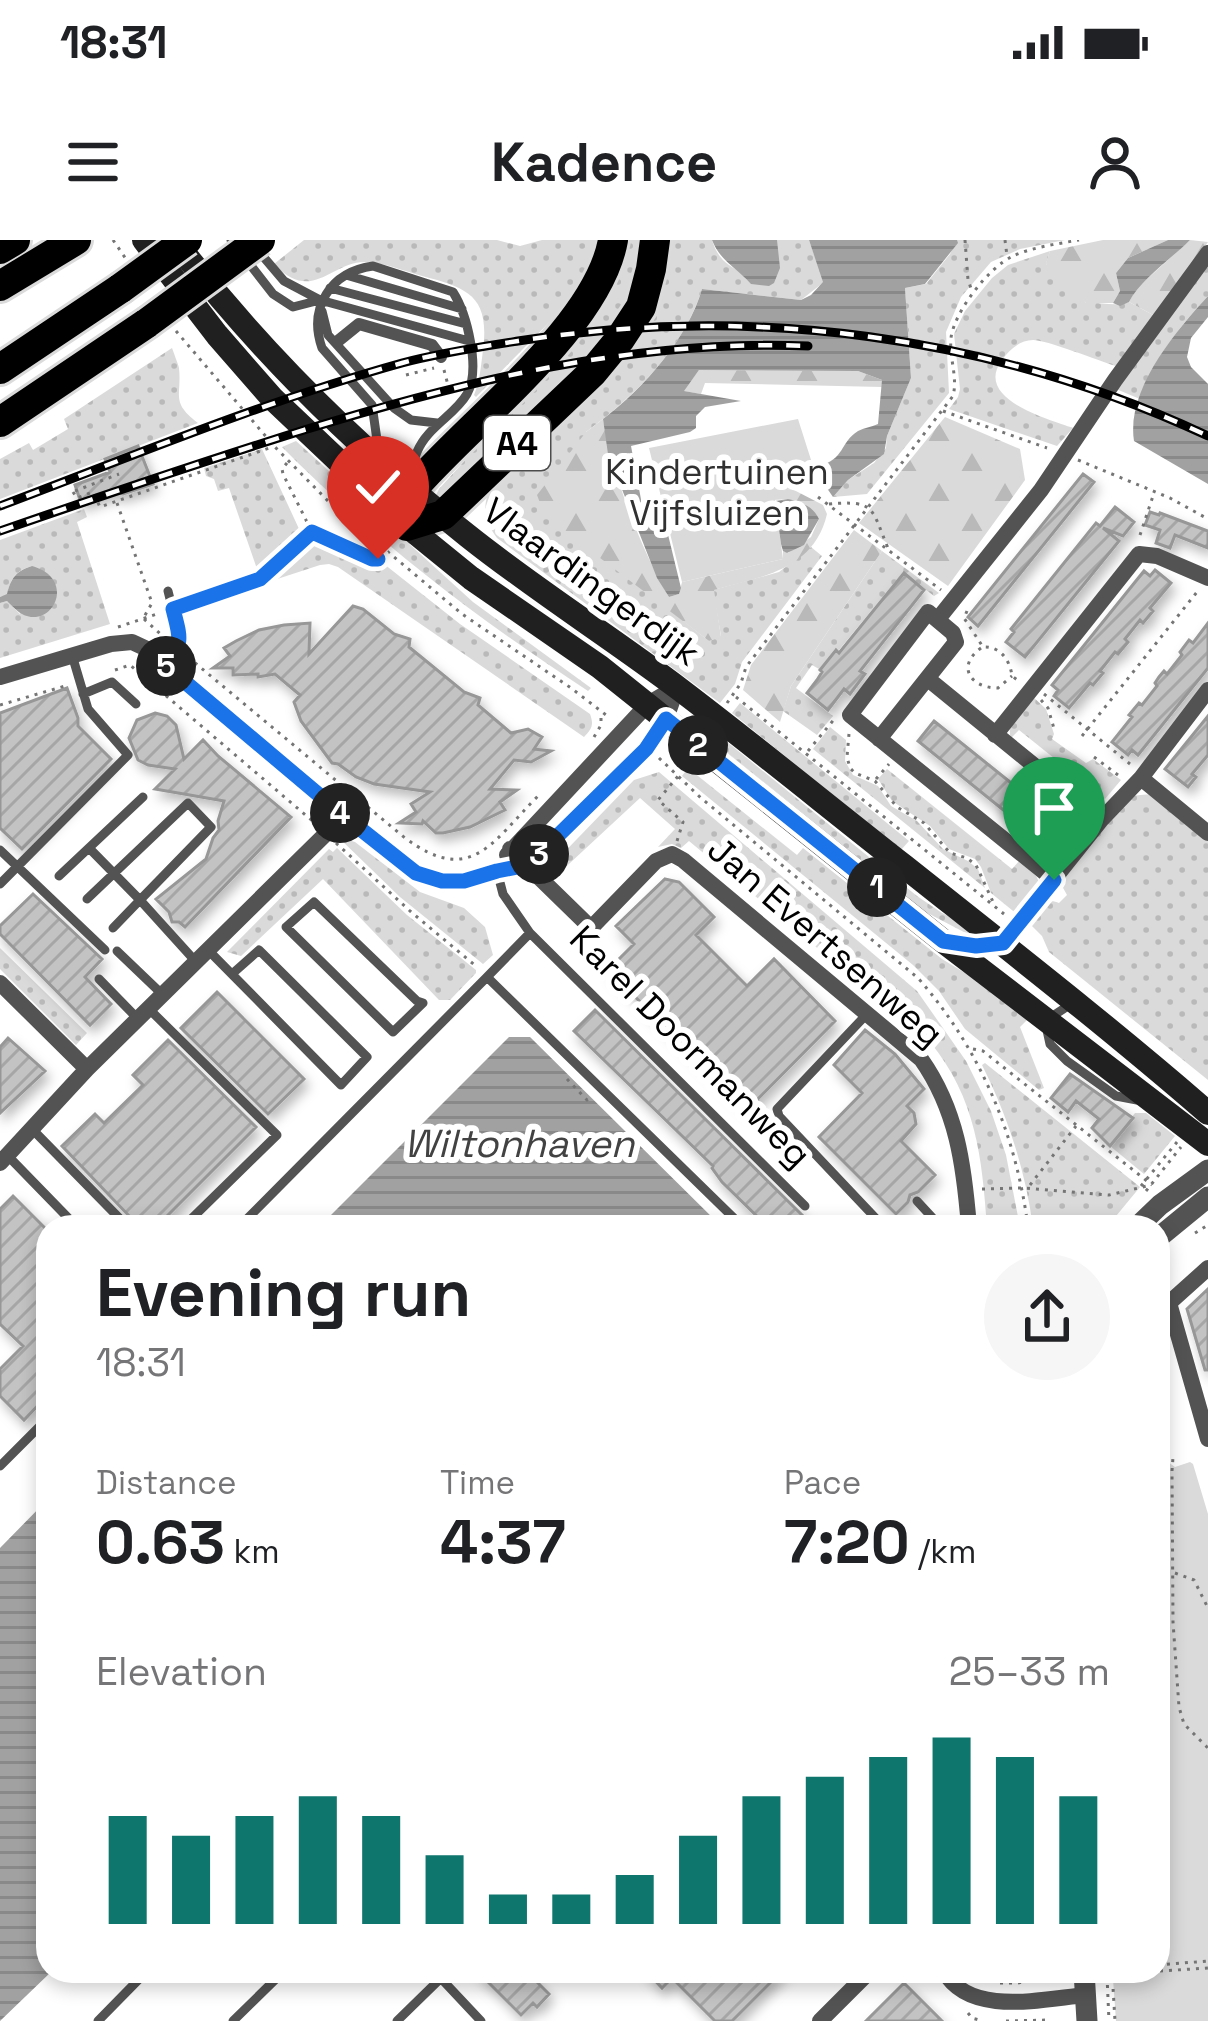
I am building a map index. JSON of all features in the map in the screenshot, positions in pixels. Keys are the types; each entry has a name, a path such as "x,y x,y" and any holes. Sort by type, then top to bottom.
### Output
{"highway":[{"path":"0,249 15,240"},
{"path":"0,289 76,240"},
{"path":"0,369 187,240"},
{"path":"0,422 159,323 260,240"},
{"name":"A4","path":"412,490 569,325 596,286 613,240"},
{"name":"A4","path":"443,515 592,373 620,339 641,307 655,240"},
{"path":"412,490 407,526 443,515"}],"main road":[{"name":"Vlaardingerdijk","path":"144,240 272,398 407,526 472,578 600,667 1045,1021 1154,1102 1203,1129"},
{"name":"Vlaardingerdijk","path":"174,240 297,381 412,490 1010,934 1074,1002 1143,1056 1203,1129"}],"street":[{"path":"938,619 1041,490 1208,253"},
{"path":"338,341 359,324 432,345 441,357"},
{"path":"995,735 1139,554 1157,556 1205,582"},
{"path":"879,739 956,642 953,633 928,612 854,718 879,739 1054,880"},
{"path":"0,676 132,642 147,649 416,873 442,881 464,881 528,865 646,749 657,712"},
{"path":"928,679 1101,820"},
{"path":"497,871 510,849 657,712 677,687"},
{"path":"943,941 976,946 1010,934 1208,690"},
{"path":"1140,779 1208,832"},
{"path":"4,1159 87,1069 344,816"},
{"name":"Jan Evertsenweg","path":"510,849 591,928 656,861 672,854 683,860 921,1059 944,1096 963,1162 968,1215"},
{"path":"1,985 87,1069"},
{"path":"1150,1215 1208,1170"},
{"path":"1170,1228 1208,1197"},
{"path":"1170,1303 1208,1268"},
{"path":"1170,1307 1208,1439"},
{"path":"820,2021 858,1983"},
{"path":"952,1983 977,1999 995,2002 1086,1995"},
{"path":"1088,2021 1086,1995 1096,1983"}],"lane":[{"path":"231,240 273,294 293,307 320,300 346,275 373,266 453,292 466,324 473,370 466,396 437,423 417,452 412,490"},
{"path":"249,240 284,281 320,300 470,341"},
{"path":"330,288 466,324"},
{"path":"320,300 322,348 372,405 378,447 412,490"},
{"path":"320,300 328,335 394,408 411,420 437,423"},
{"path":"166,666 180,639 168,591"},
{"path":"0,884 128,755 88,709 72,655"},
{"path":"83,694 112,682 136,704"},
{"path":"59,876 143,797"},
{"path":"87,898 188,803 211,827 113,928"},
{"path":"89,848 203,957 232,974 341,1085 367,1057 259,950 232,974"},
{"path":"0,850 164,996"},
{"name":"Karel Doormanweg","path":"497,871 503,894 530,933 805,1206"},
{"path":"314,902 423,1003 393,1032 286,927 314,902"},
{"name":"Karel Doormanweg","path":"250,1215 530,933"},
{"path":"487,977 731,1215"},
{"path":"99,979 277,1135 195,1215"},
{"path":"1045,1021 1074,1002"},
{"path":"867,1013 778,1109 779,1116 873,1215"},
{"path":"33,1130 116,1215"},
{"path":"4,1159 64,1215"},
{"path":"917,1201 930,1215"},
{"path":"0,1466 36,1430"},
{"path":"98,2021 135,1983"},
{"path":"233,2021 272,1983"},
{"path":"397,2021 429,1983"},
{"path":"445,1983 481,2021"}],"path":[{"path":"113,240 127,279"},
{"path":"965,240 973,292"},
{"path":"1005,240 1007,258"},
{"path":"853,524 953,395 952,334 973,292 1007,258 1078,240"},
{"path":"159,323 274,446 385,551 462,614 601,711 595,736"},
{"path":"406,375 443,366 448,389"},
{"path":"119,474 74,492 77,498 93,492 100,507 274,446"},
{"path":"289,461 283,474 312,532 372,559 385,551"},
{"path":"1139,554 1137,545 1154,492"},
{"path":"818,497 967,611 964,618 982,647"},
{"path":"116,501 152,603 144,619"},
{"path":"827,504 862,502 873,513 889,550"},
{"name":"Vlaardingerdijk","path":"853,524 746,667 733,695 994,906 1010,934"},
{"path":"144,619 260,579 312,532"},
{"path":"1082,736 1205,582"},
{"path":"144,619 424,853 443,861 476,856 541,793"},
{"path":"990,646 1011,666 1012,676 998,688 981,686 968,672 968,663 982,647 990,646"},
{"path":"0,705 130,665 487,977"},
{"path":"1012,676 1088,729 1140,779"},
{"path":"1032,688 1048,708 1055,732"},
{"path":"806,754 835,717 854,718 848,762 855,773 875,781 891,802 924,823 950,853 976,865 994,906"},
{"path":"875,781 897,753"},
{"path":"1094,757 1106,769 1140,779"},
{"path":"673,769 701,798 918,979 943,1007 995,1100 1026,1188 1027,1215"},
{"path":"672,854 683,823 658,800 679,776"},
{"path":"969,1048 983,1051 1152,1185"},
{"path":"567,1078 587,1100 590,1097"},
{"path":"1026,1188 1077,1125"},
{"path":"1140,1188 1179,1138 1203,1129"},
{"path":"966,1190 1026,1188 1109,1195 1152,1185 1172,1160"},
{"path":"1173,1457 1172,1573 1181,1717 1208,1748"},
{"path":"1172,1573 1194,1580 1208,1608"},
{"path":"1170,1968 1208,1964"},
{"path":"986,1984 1018,1983"},
{"path":"1106,1983 1112,2021"},
{"path":"1006,2021 1050,2020"}],"green space":[{"path":"304,240 497,240 520,246 542,240 606,240 573,298 476,397 484,332 483,317 472,297 438,280 367,262 300,281 274,264"},
{"path":"621,240 645,240 641,267 618,315 565,379 439,502 434,499 504,417"},
{"path":"664,240 712,240 726,263 746,279 764,285 777,240 809,240 824,282 801,300 702,289 683,331 656,369 586,432 654,598 709,641 721,636 713,590 779,572 811,547 822,556 742,662 735,684 720,703 497,538 485,510 494,481 600,371"},
{"path":"957,240 1065,240 1020,249 991,262 961,297 946,332 949,393 867,494 833,497 886,448 911,378 905,288 926,284"},
{"path":"1103,240 1168,240 1128,258 1116,273 1120,291 1113,303 1086,303 1049,277 1050,251"},
{"path":"1190,240 1208,242 1155,316 1129,302 1136,289"},
{"path":"1050,251 1046,264 1086,303 1129,302 1155,316 1116,366 1033,340 1005,356 996,374 997,386 1005,396 1032,413 1073,428 1057,446 949,409 960,389 954,334 965,311 1008,265"},
{"path":"1208,262 1208,296 1168,344 1140,399 1116,389"},
{"path":"172,348 179,368 180,404 198,423 0,499 0,459 29,443 33,450 68,429 64,419"},
{"path":"699,370 858,371 882,380 882,387 705,383 701,394 683,391"},
{"path":"945,417 1020,449 1025,480 948,586 859,523"},
{"path":"603,419 629,511 669,597 679,594 682,582 783,559 783,551 788,553 811,537 819,519 788,499 774,500 773,492 792,489 823,505 827,514 820,533 798,559 767,575 714,590 721,637 709,641 545,516 537,495 586,432"},
{"name":"Kindertuinen Vijfsluizen","path":"798,419 812,463 792,489 774,493 783,559 682,582 649,448"},
{"path":"296,441 473,602 591,688 588,691 507,636 391,547 282,447"},
{"path":"262,449 300,531 257,569 229,488 218,491 204,468"},
{"path":"84,509 87,517 77,522 110,624 0,658 0,603 7,601 20,614 32,566 18,573 7,595 0,597 0,540"},
{"path":"854,530 882,551 791,686 780,722 743,690 751,665"},
{"path":"313,540 380,567 384,564 460,624 590,714 589,732 584,737 338,567 320,565 262,584"},
{"path":"882,551 939,593 934,596 903,572 839,650 819,669 812,665 796,688 833,716 817,735 783,711 791,686"},
{"path":"1031,695 1046,709 1052,739 1086,763 1093,759 1121,780 1105,799 1019,730 1011,738 1012,721"},
{"path":"740,703 909,841 901,850 732,713"},
{"path":"830,727 846,740 845,761 853,775 878,786 891,806 917,821 943,849 978,869 985,888 813,749"},
{"path":"716,733 917,896 965,924 981,941 916,907 710,741"},
{"path":"688,768 797,855 803,848 942,959 1029,1018 1020,1027 1044,1088 1039,1090 965,1029 939,991 913,965 682,776"},
{"path":"887,769 1012,869 1019,861 1036,876 1040,884 1018,915 991,893 975,859 949,849 930,826 892,801 878,779"},
{"path":"659,772 917,991 966,1061 991,1111 1006,1155 1018,1215 986,1215 979,1152 967,1107 930,1042 689,841 681,848 672,844 658,847 675,829 640,798 556,876 548,869 634,780"},
{"path":"1152,794 1208,840 1208,1080 1049,952 1028,922 1045,903 1059,903 1067,895 1064,877 1129,796"},
{"path":"338,837 355,842 420,892 464,908 485,927 493,955 483,964 400,897"},
{"path":"337,848 407,915 476,970 450,1000 439,1000 323,879 241,956 227,952 329,849"},
{"path":"0,948 87,1033 76,1045 0,969"},
{"path":"982,1065 1140,1187 1117,1215 1031,1215 1007,1124"},
{"path":"1135,1113 1146,1113 1175,1136 1144,1174 1110,1146"},
{"path":"1190,1462 1208,1514 1208,2021 1116,2021 1113,1983 1170,1983 1170,1463 1175,1467"}],"water":[{"path":"712,240 777,240 780,268 774,283 751,284 724,259"},
{"path":"809,240 958,243 925,284 905,288 911,378 884,454 833,497 818,466 833,460 858,431 878,424 882,380 858,371 699,370 684,391 741,401 705,407 690,432 631,446 643,510 651,519 664,518 681,588 669,597 608,454 603,419 663,361 702,289 801,300 811,295 823,282"},
{"path":"1168,240 1190,240 1129,302 1113,303 1120,291 1116,273 1128,258"},
{"path":"1208,296 1208,317 1191,338 1187,357 1208,384 1208,484 1134,441 1134,422 1145,382 1156,363"},
{"path":"788,499 806,505 819,519 804,545 787,553 781,544 775,501"},
{"path":"32,566 46,572 57,591 50,609 33,617 7,601 0,603 15,576"},
{"name":"Wiltonhaven","path":"509,1037 530,1037 710,1215 331,1215"},
{"path":"36,1511 40,1983 0,2021 0,1548"}],"building":[{"path":"138,446 153,484 81,503 75,485 110,472 105,459"},
{"path":"1083,474 1094,482 978,626 968,617"},
{"path":"1115,507 1134,522 1123,536 1103,528 1119,541 1025,657 1006,642 1014,632 1011,629 1096,523 1100,526"},
{"path":"1150,512 1208,531 1208,548 1175,535 1170,548 1156,543 1160,530 1145,525"},
{"path":"1155,570 1171,583 1100,671 1103,673 1069,708 1054,696 1058,690 1052,685 1144,571 1150,576"},
{"path":"904,573 924,590 860,671 865,674 850,694 844,689 828,710 807,693 836,650 839,653"},
{"path":"353,606 394,634 410,639 409,647 464,692 480,698 478,705 511,733 528,729 542,737 534,749 551,751 531,762 514,760 490,789 517,790 500,802 505,810 470,827 443,833 436,833 423,821 399,823 416,812 411,804 430,792 374,784 332,763 301,721 294,702 300,695 275,674 233,675 233,668 213,668 230,656 224,648 259,630 284,625 310,623 309,654"},
{"path":"1208,623 1208,668 1138,755 1132,750 1128,755 1112,742 1132,717 1129,715 1157,686 1159,677 1164,671 1167,674 1189,640 1193,643"},
{"path":"67,688 78,726 111,759 22,849 0,828 0,713"},
{"path":"155,713 176,725 184,759 203,740 291,817 185,927 172,922 156,899 206,859 219,830 224,801 155,789 175,769 138,760 129,738 137,720"},
{"path":"1208,716 1208,755 1188,787 1165,769"},
{"path":"934,721 1015,786 1020,779 1039,795 1034,801 1055,817 1038,838 918,741"},
{"path":"665,879 679,882 714,917 696,935 747,986 774,959 835,1021 748,1109 608,970 634,944 616,926"},
{"path":"33,894 102,959 85,977 111,1004 90,1025 0,934 0,926"},
{"path":"217,992 304,1079 268,1114 181,1028"},
{"path":"595,1010 802,1215 756,1215 722,1182 713,1166 574,1031"},
{"path":"865,1030 895,1054 924,1089 907,1106 916,1124 901,1141 935,1175 896,1214 819,1137 862,1093 834,1065"},
{"path":"8,1038 45,1071 0,1113 0,1047"},
{"path":"168,1040 256,1127 168,1215 128,1215 62,1146 95,1114 104,1123 143,1085 133,1075"},
{"path":"1070,1074 1133,1118 1110,1146 1092,1128 1099,1119 1076,1101 1068,1112 1051,1098"},
{"path":"13,1196 36,1219 36,1408 24,1420 0,1396 0,1369 23,1346 0,1324 0,1209"},
{"path":"1208,1289 1208,1370 1205,1370 1187,1309"},
{"path":"489,1983 538,1983 549,1994 521,2015"},
{"path":"677,1983 770,1983 732,2021 715,2021"},
{"path":"904,1983 942,2021 866,2021"}],"railway":[{"path":"0,506 250,412 402,363 606,330 782,328 956,352 1042,373 1126,401 1208,436"},
{"path":"0,531 304,430 490,380 679,349 808,346"}],"route":[{"path":"378,559 312,532 260,579 173,609 180,639 166,666 416,873 442,881 464,881 528,865 646,749 666,719 943,941 976,946 1003,943 1054,880"}]}
